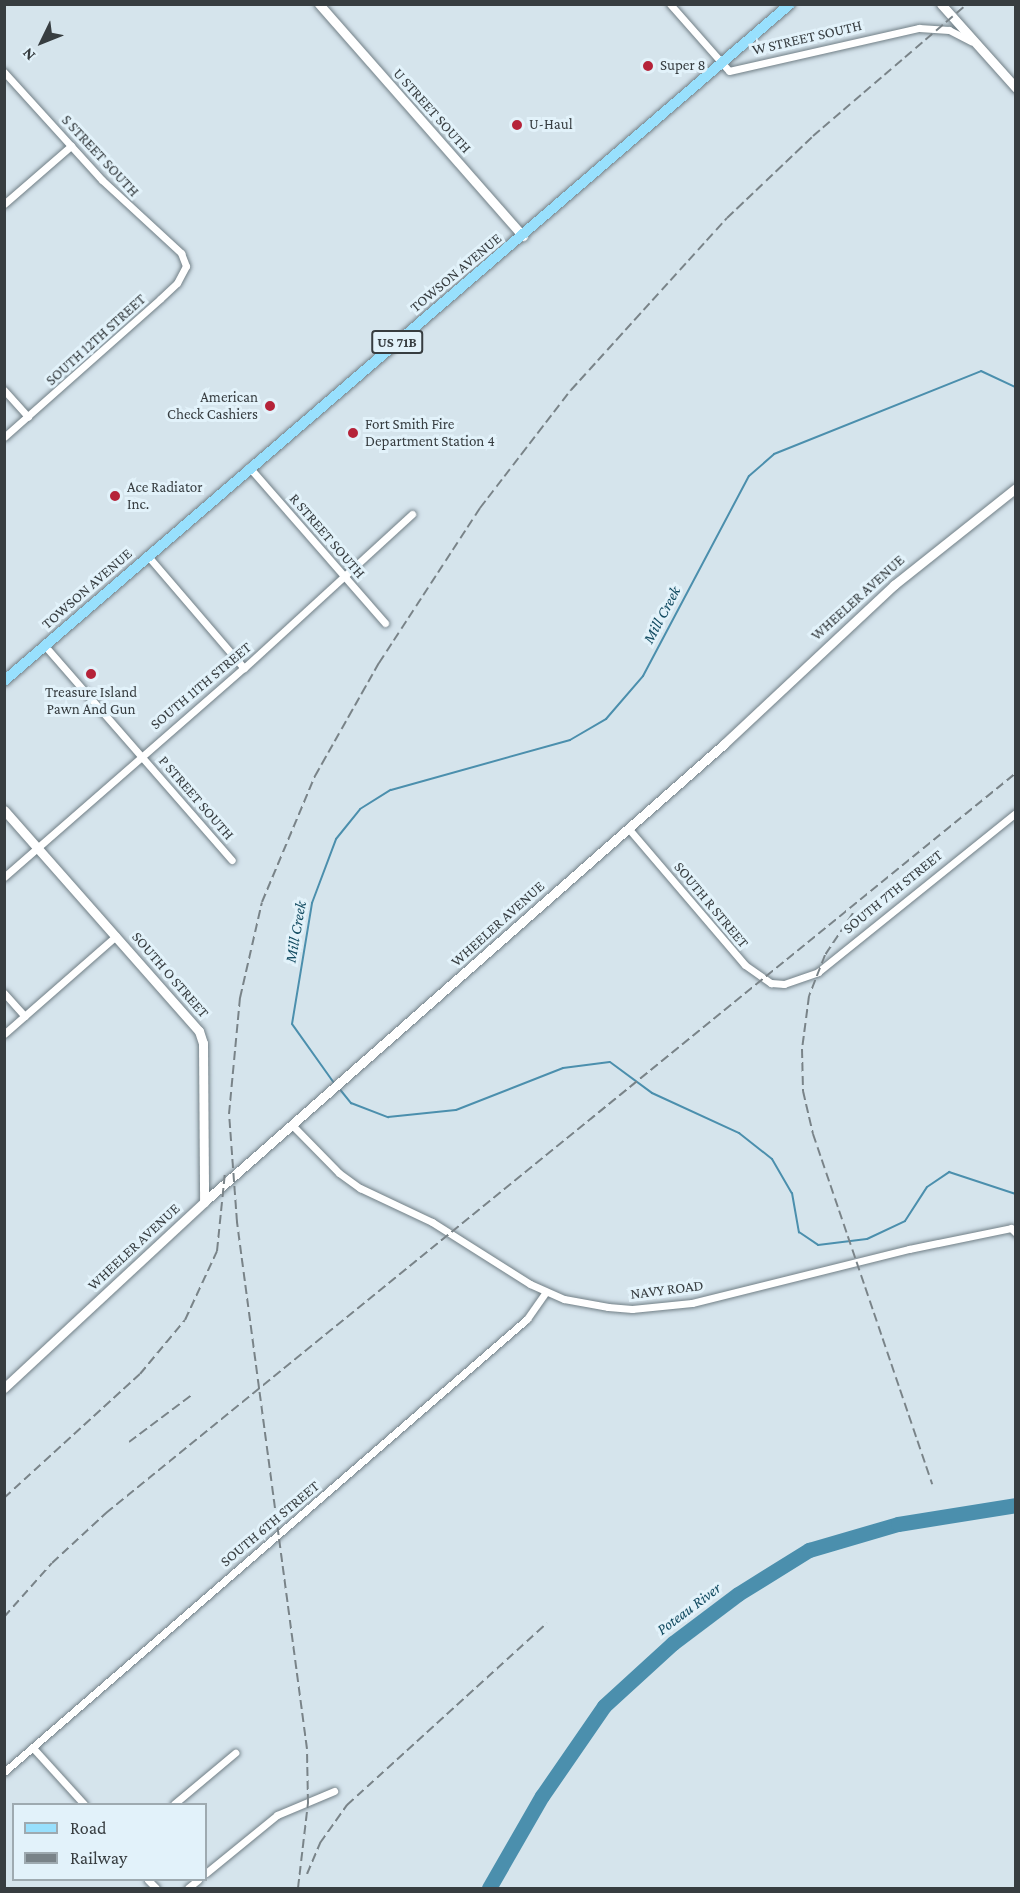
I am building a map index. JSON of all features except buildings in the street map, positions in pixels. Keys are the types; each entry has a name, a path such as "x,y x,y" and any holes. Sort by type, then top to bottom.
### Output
{"main road":[{"name":"U STREET SOUTH","path":"319,4 524,236"},
{"name":"TOWSON AVENUE","path":"4,681 249,467 524,236 790,4"},
{"path":"941,4 1016,88"},
{"name":"WHEELER AVENUE","path":"4,1388 204,1202 323,1100 724,744 894,585 1016,488"},
{"name":"SOUTH O STREET","path":"4,810 116,936 201,1037 204,1202"}],"street":[{"path":"670,4 723,64"},
{"name":"W STREET SOUTH","path":"723,64 729,71 919,28 949,30 976,43"},
{"name":"S STREET SOUTH","path":"4,72 125,203 181,253"},
{"path":"4,204 71,146"},
{"name":"SOUTH 12TH STREET","path":"4,437 84,370 177,283 186,266 181,253"},
{"path":"4,390 28,417"},
{"name":"R STREET SOUTH","path":"249,467 385,623"},
{"name":"SOUTH 11TH STREET","path":"4,877 140,755 244,668 345,578 412,514"},
{"path":"147,555 244,668"},
{"name":"P STREET SOUTH","path":"45,646 232,860"},
{"name":"SOUTH 7TH STREET","path":"784,984 818,972 1016,813"},
{"name":"SOUTH R STREET","path":"628,828 745,965 771,983 784,984"},
{"path":"4,1034 116,936"},
{"path":"4,993 25,1016"},
{"name":"NAVY ROAD","path":"293,1126 351,1182 432,1222 513,1275 546,1292 608,1307 659,1308 817,1274 909,1249 1011,1228 1016,1233"},
{"name":"SOUTH 6TH STREET","path":"4,1772 527,1319 546,1292"},
{"path":"33,1748 83,1803"},
{"path":"175,1803 235,1753"},
{"path":"207,1872 278,1815 334,1791"}],"waterway":[{"name":"Mill Creek","path":"334,1083 292,1024 312,903 336,839 360,809 391,790 570,740 606,719 643,676 749,476 774,454 981,371 1016,387"},
{"name":"Mill Creek","path":"338,1087 351,1103 388,1117 456,1110 563,1068 610,1062 652,1093 739,1133 772,1159 792,1193 799,1232 818,1245 867,1239 905,1221 927,1187 949,1172 1016,1194"},
{"name":"Poteau River","path":"489,1888 542,1796 604,1706 673,1643 738,1594 809,1550 898,1524 1016,1505"}],"railway":[{"path":"298,1888 308,1803 307,1749 237,1222 229,1114 240,998 262,902 315,776 379,663 480,508 571,390 727,218 813,136 967,4"},
{"path":"4,1617 52,1563 106,1513 1016,773"},
{"path":"853,913 825,955 809,996 802,1049 803,1091 813,1134 932,1484"},
{"path":"4,1498 140,1374 185,1320 217,1251 225,1172"},
{"path":"129,1442 193,1394"},
{"path":"307,1874 320,1843 347,1805 547,1623"}],"place":[{"name":"Super 8","path":"648,66"},
{"name":"U-Haul","path":"517,125"},
{"name":"American Check Cashiers","path":"270,406"},
{"name":"Fort Smith Fire Department Station 4","path":"353,433"},
{"name":"Ace Radiator Inc.","path":"115,496"},
{"name":"Treasure Island Pawn And Gun","path":"91,674"}]}
